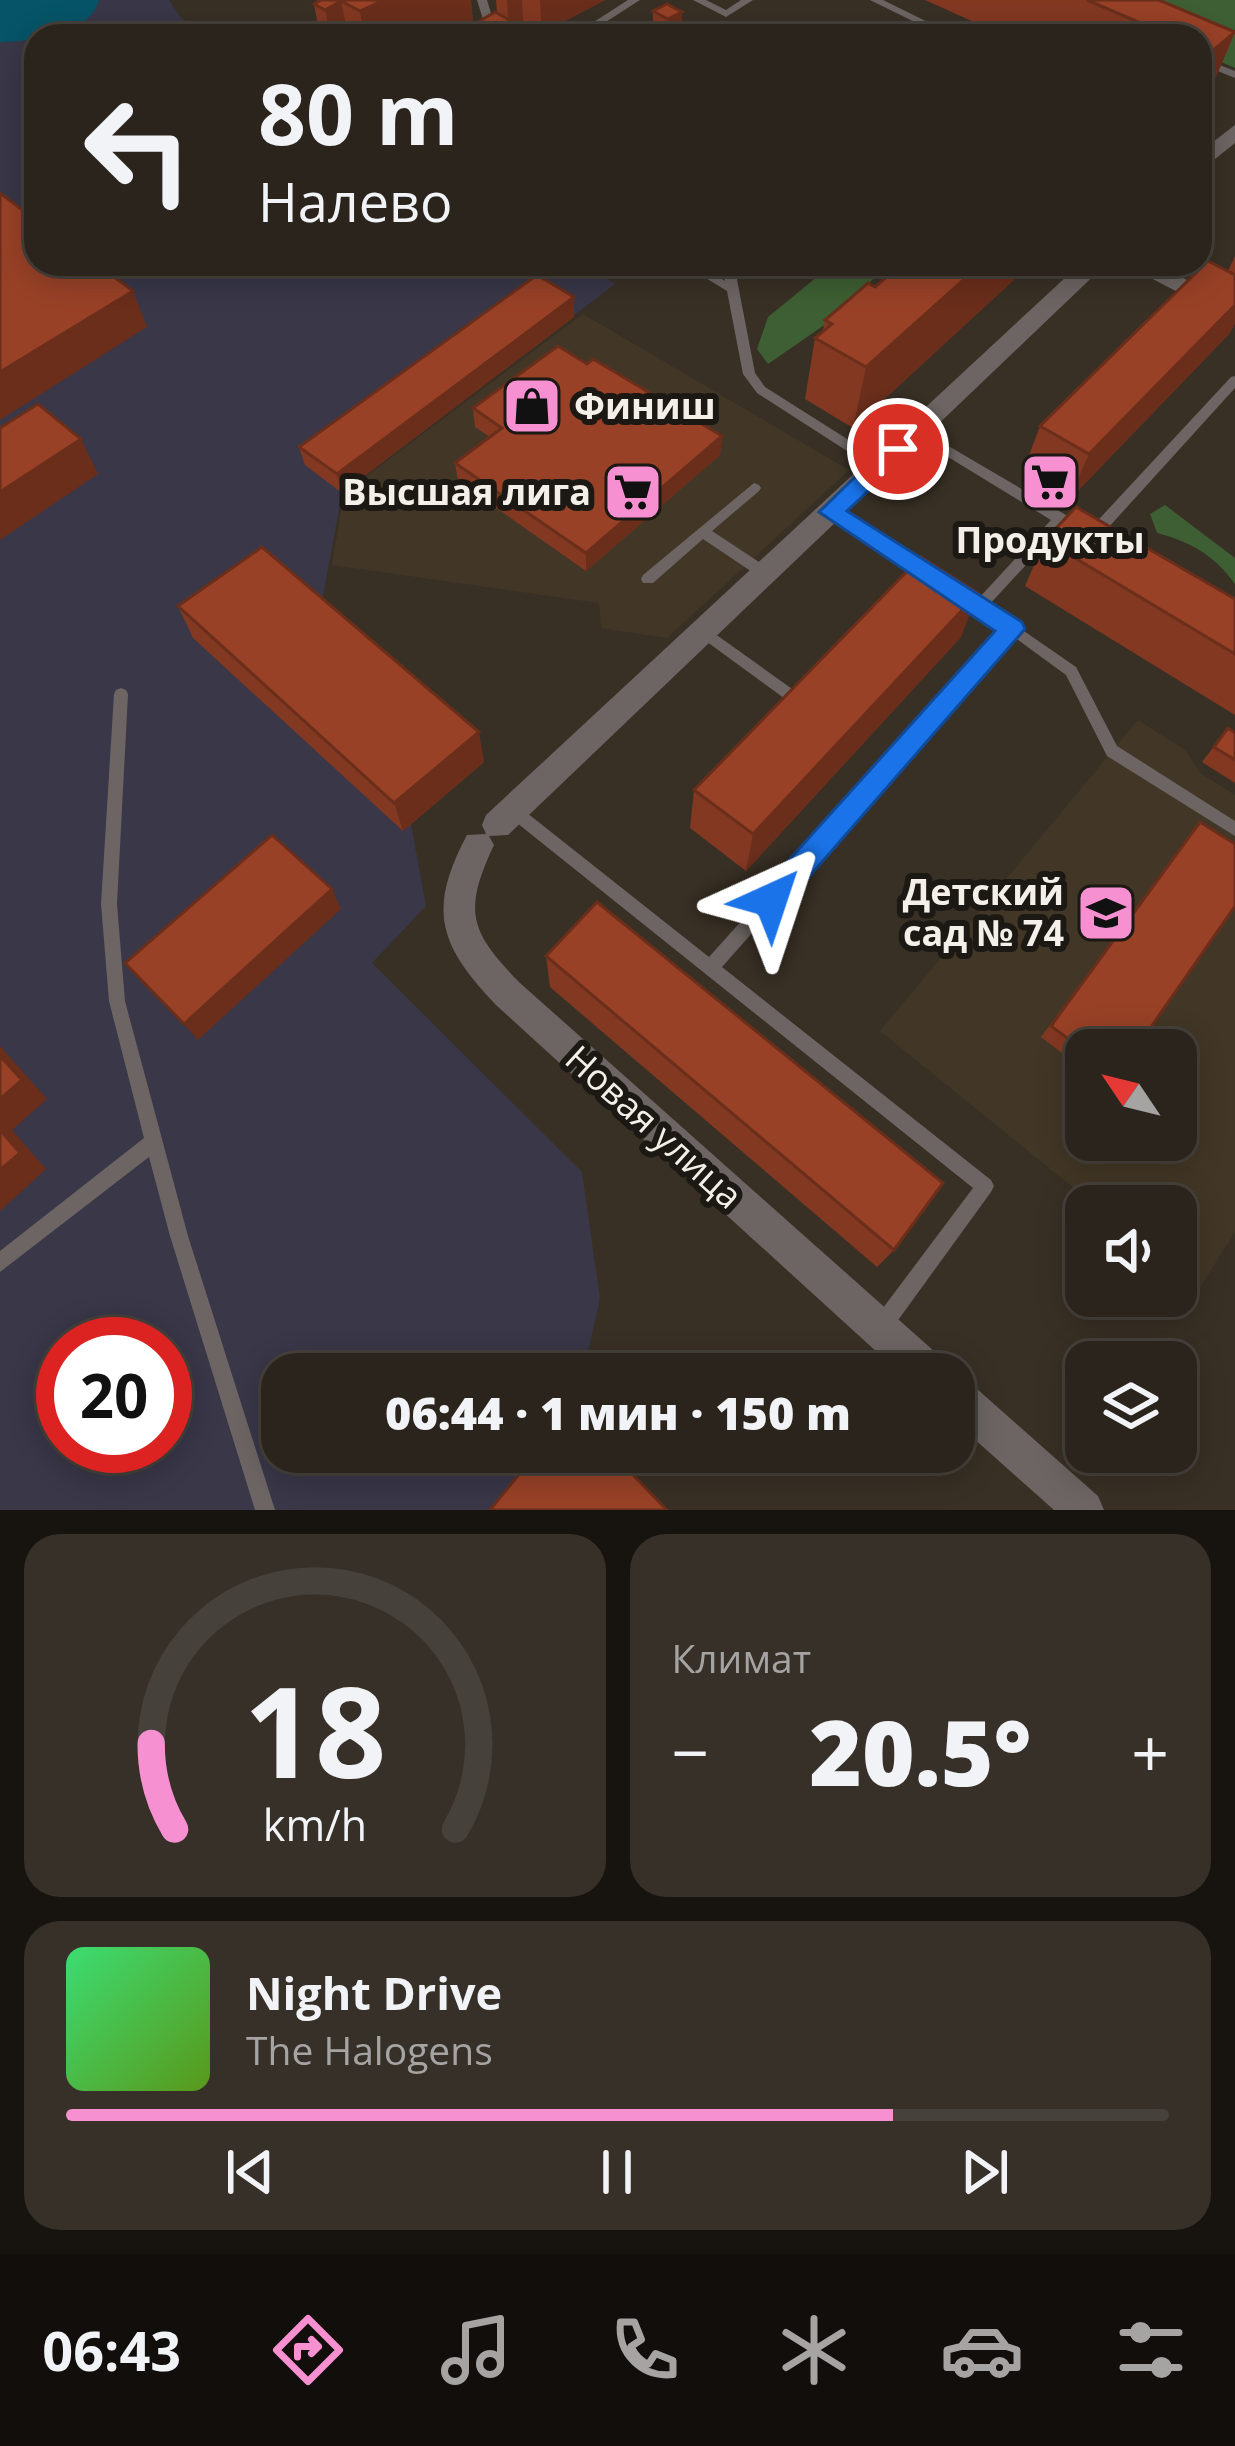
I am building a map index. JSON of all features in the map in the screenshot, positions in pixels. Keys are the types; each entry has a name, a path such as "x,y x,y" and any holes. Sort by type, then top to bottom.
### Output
{"street":[{"path":"1212,151 1235,131"},
{"path":"496,826 1081,276"},
{"path":"1160,276 1235,314"},
{"name":"Новая улица","path":"496,826 463,868 454,910 472,955 528,1014 906,1353"},
{"path":"975,1414 1084,1510"}],"lane":[{"path":"597,24 635,0"},
{"path":"698,0 725,14 748,0"},
{"path":"875,0 926,24"},
{"path":"709,276 729,288"},
{"path":"728,276 749,374 761,390 880,466"},
{"path":"1091,537 1235,380"},
{"path":"1220,397 1235,404"},
{"path":"916,432 1112,549"},
{"path":"648,580 754,488"},
{"path":"831,512 1071,671 1112,751 1235,829"},
{"path":"979,607 1060,519"},
{"path":"703,532 766,574"},
{"path":"710,968 1012,629"},
{"path":"704,632 797,700"},
{"path":"121,694 109,904 117,1001 229,1404 266,1510"},
{"path":"496,826 710,968 985,1186 879,1329"},
{"path":"0,1263 154,1142"}],"shaded area":[{"path":"99,0 169,0 190,24 75,24 88,17"},
{"path":"24,41 24,276 601,276 615,284 342,493 319,618 484,762 411,824 426,906 372,963 582,1172 600,1299 588,1353 261,1353 261,1473 629,1473 665,1510 0,1510 0,42"},
{"path":"583,314 849,470 667,638 601,628 599,603 332,565 344,493"},
{"name":"Детский сад № 74","path":"1138,720 1185,750 1200,773 1235,795 1235,1232 1199,1289 1197,1185 1070,1185 880,1031"}],"green space":[{"path":"1074,0 1235,0 1235,68 1212,58 1212,24 1158,24"},
{"path":"818,276 876,276 833,319 768,364 757,349 768,317"},
{"path":"1165,505 1235,558 1235,584 1201,551 1157,533 1150,514"}],"water":[{"path":"0,0 99,0 80,24 24,24 24,40 0,42"}],"building":[{"path":"321,0 384,0 360,11 341,1 325,10 314,4"},
{"path":"1087,0 1159,0 1235,32 1212,51 1212,24 1143,24"},
{"path":"667,4 682,12 668,19 653,11"},
{"path":"495,12 526,24 475,24"},
{"path":"0,193 24,211 24,276 113,276 133,291 0,372"},
{"path":"1212,263 1235,275 1235,305 1089,454 1040,426 1193,276 1212,276"},
{"path":"536,276 574,297 337,474 299,447"},
{"path":"888,276 968,276 866,367 815,338 832,324 825,320 868,283 875,287"},
{"path":"558,346 587,364 593,359 722,436 586,553 455,463 502,428 473,408"},
{"path":"38,404 81,439 0,492 0,428"},
{"path":"1076,507 1235,599 1235,654 1045,540"},
{"path":"262,547 479,732 394,803 178,606"},
{"path":"921,557 978,593 753,834 694,790"},
{"path":"1228,728 1235,733 1235,760 1214,747"},
{"path":"1200,822 1235,844 1235,906 1150,1029 1065,1029 1065,1036 1051,1026"},
{"path":"272,835 332,889 184,1024 125,963"},
{"path":"597,902 943,1183 894,1250 546,956"},
{"path":"0,1056 22,1080 0,1099"},
{"path":"0,1130 20,1153 0,1170"},
{"path":"520,1473 631,1473 667,1510 490,1510"}],"place":[{"name":"Финиш","path":"532,406"},
{"name":"Продукты","path":"1050,482"},
{"name":"Высшая лига","path":"633,492"},
{"name":"Детский сад № 74","path":"1106,913"}],"route":[{"path":"771,900 1012,629 831,512 898,449"}]}
